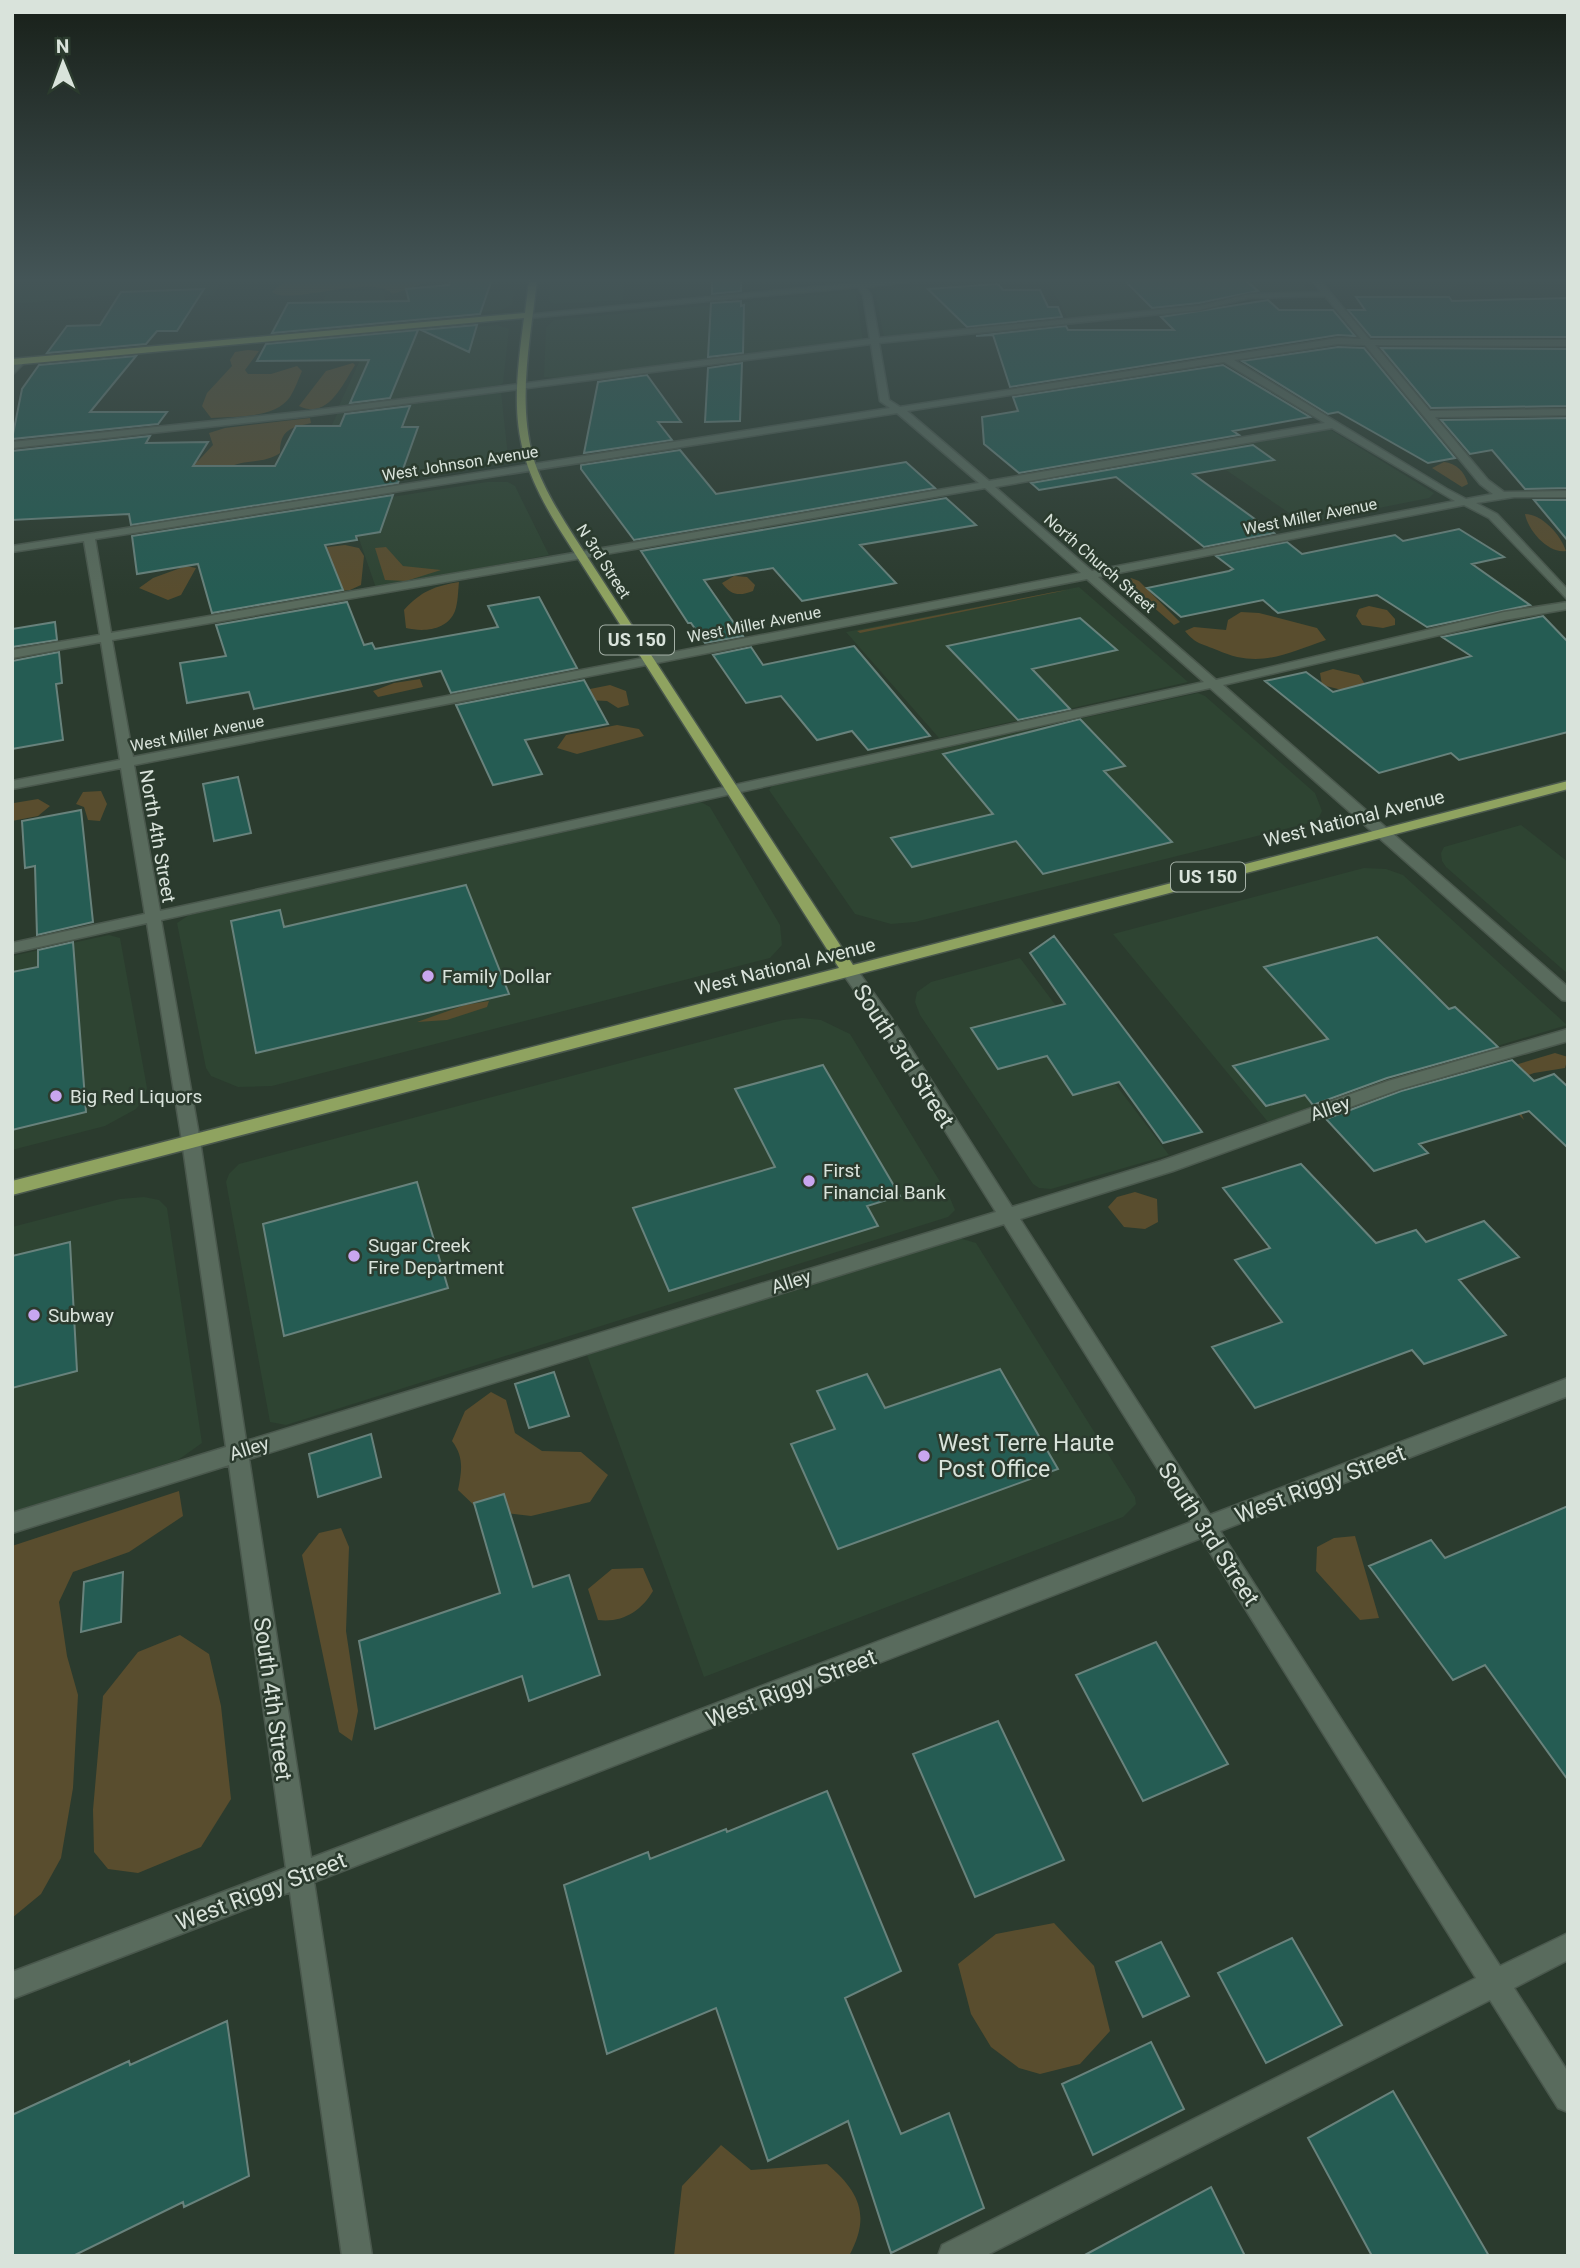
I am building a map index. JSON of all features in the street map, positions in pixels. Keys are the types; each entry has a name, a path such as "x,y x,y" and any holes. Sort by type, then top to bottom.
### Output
{"main road":[{"name":"N 3rd Street","path":"522,385 524,432 533,467 550,505 849,971"},
{"name":"West National Avenue","path":"12,1188 1568,785"}],"street":[{"path":"12,445 298,415 522,385"},
{"name":"North Church Street","path":"882,385 885,401 985,484 1568,996"},
{"name":"West Johnson Avenue","path":"12,549 1055,385"},
{"path":"1267,385 1465,502 1487,512 1505,526 1568,597"},
{"path":"1404,385 1485,482 1501,495"},
{"path":"1429,414 1568,412"},
{"path":"12,653 1332,425"},
{"name":"West Miller Avenue","path":"12,785 1501,495 1568,494"},
{"name":"North 4th Street","path":"89,537 191,1141"},
{"path":"12,948 1214,684 1504,616 1568,605"},
{"name":"South 3rd Street","path":"849,971 886,1023 1568,2098"},
{"name":"Alley","path":"12,1523 1167,1166 1394,1085 1568,1035"},
{"name":"South 4th Street","path":"191,1141 357,2256"},
{"name":"West Riggy Street","path":"12,1986 1206,1529 1568,1387"},
{"path":"953,2256 1568,1946"}],"shaded area":[{"path":"215,385 296,385 290,397 275,409 243,416 211,418 202,406 207,393"},
{"path":"315,385 342,385 333,398 318,408 299,406"},
{"path":"349,385 500,385 500,385 338,408"},
{"path":"501,392 508,456 501,463 298,497 338,412"},
{"path":"310,418 311,423 288,431 282,439 280,453 267,459 226,469 162,466 198,461 213,445 209,433 225,428"},
{"path":"1322,429 1331,430 1434,493 1429,498 1304,523 1198,451"},
{"path":"1444,462 1459,469 1468,484 1462,487 1432,468"},
{"path":"487,482 508,482 515,486 549,555 376,588 347,504"},
{"path":"1525,514 1550,526 1566,551 1553,549 1540,540 1530,527"},
{"path":"345,545 359,548 364,556 361,585 350,590 318,593 310,549"},
{"path":"386,547 403,566 441,570 406,581 385,580 375,548"},
{"path":"186,566 196,568 181,595 168,600 139,588 153,578"},
{"path":"734,576 747,577 755,585 753,591 744,594 732,593 722,583"},
{"path":"1131,578 1139,581 1180,622 1174,625 1129,586 1127,581"},
{"path":"459,582 456,608 446,623 427,630 406,628 404,610 416,598 436,588"},
{"path":"1079,587 1188,682 939,738 846,632"},
{"path":"1067,590 860,633 857,631 1054,592"},
{"path":"1369,606 1387,610 1395,619 1395,625 1383,628 1362,625 1356,616 1359,609"},
{"path":"1241,612 1259,613 1317,628 1326,640 1285,654 1259,659 1232,656 1199,643 1185,631 1194,627 1226,630 1228,620"},
{"path":"1333,669 1359,675 1365,684 1346,691 1322,685 1320,673"},
{"path":"420,679 423,687 378,697 373,691 394,683"},
{"path":"610,685 626,691 629,705 618,708 607,701 587,700 590,689"},
{"path":"1198,693 1205,696 1315,793 1322,811 1317,821 915,922 891,924 855,914 769,790 772,786"},
{"path":"617,725 639,729 644,736 577,754 557,748 566,735"},
{"path":"101,791 107,804 100,821 88,820 84,807 76,804 83,792"},
{"path":"38,799 50,806 38,816 12,821 14,803"},
{"path":"701,802 710,807 780,925 782,945 770,958 272,1086 238,1087 211,1076 206,1068 177,923 189,915"},
{"path":"1521,825 1568,862 1568,974 1442,861 1441,853 1444,847"},
{"path":"1364,868 1386,869 1403,875 1567,1025 1391,1078 1268,1122 1113,934"},
{"path":"109,935 120,938 147,1088 144,1099 136,1109 105,1126 12,1150 12,956"},
{"path":"1020,958 1169,1155 1051,1189 1039,1188 1033,1184 920,1015 915,1002 917,992 931,982"},
{"path":"489,1001 487,1007 447,1020 417,1022 465,1005"},
{"path":"783,1020 821,1020 850,1034 950,1198 955,1210 948,1217 286,1425 270,1422 226,1182 229,1174 239,1164"},
{"path":"1555,1053 1568,1057 1565,1068 1534,1073 1499,1086 1519,1108 1524,1120 1483,1079 1488,1073"},
{"path":"1135,1192 1157,1199 1158,1222 1145,1229 1124,1227 1108,1207 1117,1197"},
{"path":"144,1197 159,1200 167,1208 202,1443 178,1460 12,1512 12,1227 120,1199"},
{"path":"959,1238 976,1243 1135,1497 1136,1504 1123,1517 704,1677 587,1355"},
{"path":"491,1392 506,1400 515,1433 542,1451 581,1452 608,1475 590,1502 531,1516 479,1510 458,1490 461,1464 459,1453 452,1441 465,1411"},
{"path":"179,1491 183,1516 129,1552 73,1572 59,1602 67,1656 78,1695 73,1788 61,1858 41,1894 12,1918 12,1546"},
{"path":"341,1528 349,1547 346,1631 358,1711 352,1741 339,1732 302,1555 319,1533"},
{"path":"1355,1536 1379,1618 1360,1620 1316,1571 1317,1547 1334,1538"},
{"path":"643,1568 653,1591 643,1604 630,1614 615,1620 598,1620 588,1589 612,1569"},
{"path":"180,1635 209,1654 221,1706 231,1799 201,1847 138,1873 108,1869 94,1852 93,1810 103,1696 138,1652"},
{"path":"1054,1923 1094,1966 1110,2031 1080,2064 1040,2074 1019,2068 991,2047 971,2014 958,1964 996,1934"},
{"path":"721,2145 751,2170 827,2164 847,2185 859,2206 859,2229 849,2256 674,2256 682,2186"}],"building":[{"path":"25,385 112,385 90,412 167,412 158,424 12,439"},
{"path":"358,385 395,385 390,398 350,403"},
{"path":"597,385 654,385 681,422 658,422 672,440 584,453"},
{"path":"707,385 741,385 740,421 705,422"},
{"path":"1093,385 1256,385 1310,417 1233,431 1239,435 1019,473 984,444 982,417 1018,411 1013,397"},
{"path":"1281,385 1394,385 1455,458 1428,463 1338,412 1328,414"},
{"path":"1412,385 1568,385 1568,406 1431,408"},
{"path":"410,406 402,427 418,427 398,483 131,525 129,514 12,520 12,451 150,436 146,443 208,442 193,466 275,466 296,426 340,426 345,414"},
{"path":"1568,418 1568,488 1525,489 1492,450 1470,454 1441,420"},
{"path":"1253,445 1274,460 1193,474 1274,533 1204,547 1116,477 1039,490 1031,483"},
{"path":"680,450 716,494 906,462 935,488 634,540 581,469 581,465"},
{"path":"393,495 380,532 356,536 357,540 325,545 343,590 212,613 198,564 137,574 132,536"},
{"path":"946,498 976,525 860,545 896,583 802,601 773,568 704,580 743,636 705,643 691,623 688,623 641,551"},
{"path":"1534,500 1568,500 1568,541"},
{"path":"1459,529 1504,557 1472,564 1530,605 1427,627 1377,595 1278,613 1263,600 1181,617 1147,588 1229,571 1233,569 1216,556 1287,542 1302,554 1395,535 1403,541"},
{"path":"539,597 577,668 451,693 441,671 254,709 249,692 187,703 180,663 226,656 216,625 347,602 364,645 372,643 375,649 498,627 488,606"},
{"path":"1543,616 1568,642 1568,732 1459,760 1451,753 1379,773 1265,681 1306,672 1333,692 1471,656 1442,637"},
{"path":"1080,618 1117,650 1032,669 1070,709 1018,720 947,646"},
{"path":"55,622 57,640 12,647 12,629"},
{"path":"854,646 930,736 868,750 852,731 817,740 781,696 746,703 713,655 751,647 763,665"},
{"path":"59,652 62,683 56,684 63,740 12,749 12,661"},
{"path":"584,680 608,724 525,740 542,774 493,785 456,705"},
{"path":"1080,719 1125,766 1104,771 1172,842 1043,874 1016,841 912,867 891,838 993,814 943,754"},
{"path":"238,777 251,833 214,841 203,784"},
{"path":"81,810 93,922 37,935 35,866 25,868 22,821"},
{"path":"466,885 509,994 256,1053 231,921 280,910 284,927"},
{"path":"1054,936 1202,1132 1163,1143 1119,1082 1073,1095 1047,1056 998,1069 971,1028 1065,1004 1030,953"},
{"path":"1377,937 1449,1009 1455,1007 1498,1047 1387,1078 1313,1105 1305,1095 1266,1106 1233,1066 1328,1039 1264,967"},
{"path":"73,942 86,1112 12,1130 12,972 38,967 38,950"},
{"path":"1512,1060 1534,1081 1554,1074 1568,1087 1568,1148 1529,1111 1419,1144 1428,1153 1374,1171 1326,1119 1401,1091"},
{"name":"First Financial Bank","path":"823,1065 900,1196 867,1206 878,1226 669,1291 633,1208 775,1167 735,1089"},
{"path":"1301,1164 1376,1243 1416,1230 1426,1242 1484,1221 1519,1257 1459,1280 1506,1335 1424,1364 1412,1350 1255,1408 1212,1347 1282,1322 1235,1260 1270,1248 1223,1188"},
{"name":"Sugar Creek Fire Department","path":"417,1182 448,1288 284,1336 263,1224"},
{"path":"70,1242 77,1371 12,1388 12,1256"},
{"name":"West Terre Haute Post Office","path":"1000,1369 1058,1469 838,1549 791,1444 835,1429 817,1391 867,1374 885,1408"},
{"path":"554,1372 569,1416 529,1428 515,1384"},
{"path":"371,1434 381,1477 318,1497 309,1454"},
{"path":"504,1494 533,1587 569,1575 600,1675 529,1701 522,1676 375,1729 359,1641 500,1593 474,1503"},
{"path":"1568,1506 1568,1780 1485,1665 1453,1680 1369,1566 1431,1540 1445,1558"},
{"path":"123,1572 121,1622 81,1632 84,1582"},
{"path":"1156,1642 1228,1764 1143,1801 1076,1675"},
{"path":"998,1721 1064,1860 975,1897 913,1754"},
{"path":"827,1791 901,1971 845,1998 901,2134 949,2113 984,2208 891,2253 848,2121 768,2161 716,2008 607,2054 564,1885 648,1852 650,1859 726,1829 727,1832"},
{"path":"1292,1938 1342,2025 1266,2063 1218,1973"},
{"path":"1161,1942 1189,1996 1143,2017 1116,1962"},
{"path":"227,2021 249,2176 184,2207 183,2202 73,2256 12,2256 12,2115 129,2061 130,2065"},
{"path":"1151,2042 1184,2109 1093,2155 1062,2084"},
{"path":"1393,2091 1489,2256 1372,2256 1308,2138"},
{"path":"1211,2187 1245,2256 1083,2256"}],"place":[{"name":"Family Dollar","path":"428,976"},
{"name":"Big Red Liquors","path":"56,1096"},
{"name":"First Financial Bank","path":"809,1181"},
{"name":"Sugar Creek Fire Department","path":"354,1256"},
{"name":"Subway","path":"34,1315"},
{"name":"West Terre Haute Post Office","path":"924,1456"}]}
